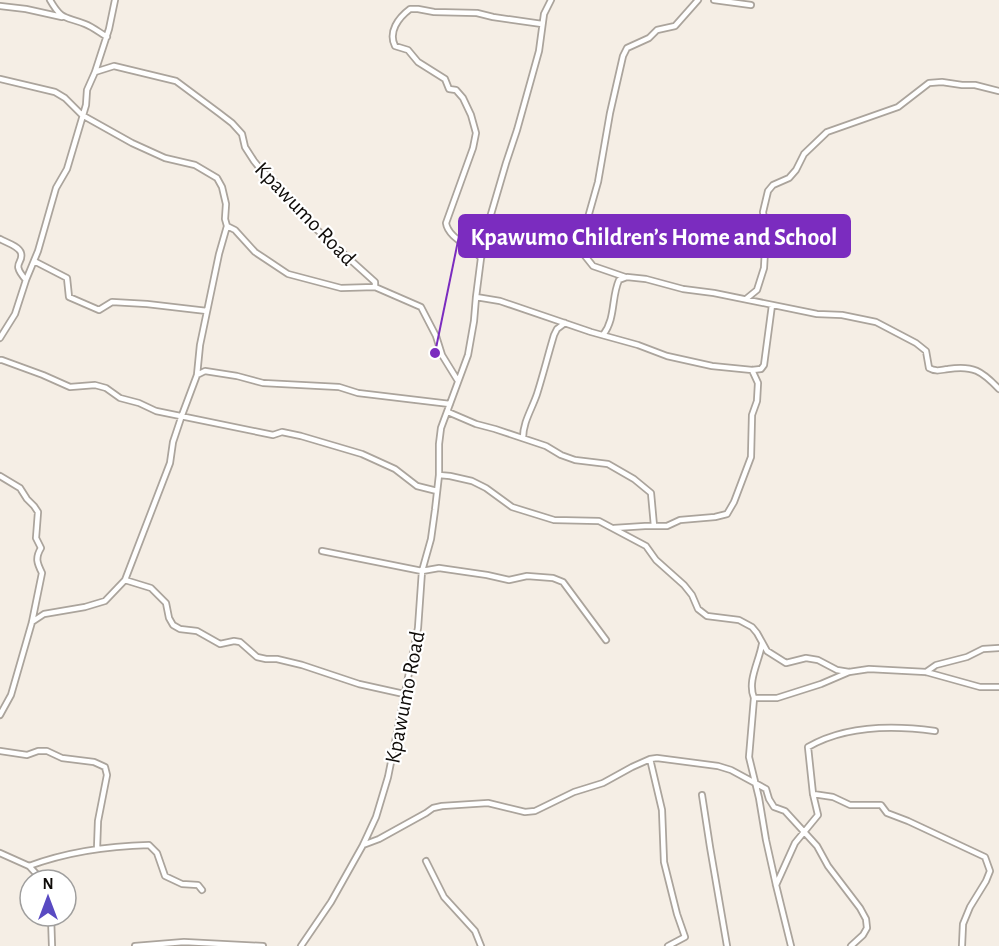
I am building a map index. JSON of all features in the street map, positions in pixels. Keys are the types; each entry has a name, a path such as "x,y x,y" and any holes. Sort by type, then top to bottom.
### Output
{"street":[{"path":"50,0 56,11 63,17"},
{"path":"0,338 15,314 38,251 56,188 67,169 86,105 87,90 106,37 115,0"},
{"name":"Kpawumo Road","path":"301,946 331,902 363,845 382,799 418,628 422,571 430,539 439,475 441,428 468,356 481,258 489,221 539,51 544,14 551,0"},
{"path":"698,0 675,26 657,30 649,38 627,48 623,56 610,112 598,182 585,228 583,242 585,256 593,266 627,278 646,279 683,289 817,314 842,315 876,322 916,343 926,351 929,368 935,371 967,368 984,374 999,389"},
{"path":"714,0 751,5"},
{"path":"0,6 26,9 87,24 106,37"},
{"path":"481,258 475,251 452,236 446,224 473,148 476,133 471,115 463,98 456,90 449,89 445,79 418,62 408,51 394,46 392,34 398,20 410,9 477,13 542,24"},
{"name":"Kpawumo Road","path":"95,72 114,66 176,81 232,123 242,134 245,147 254,161 274,181 304,218 375,282 375,286 421,307 436,336 442,355 458,381"},
{"path":"0,79 55,92 65,98 82,115 150,152 195,165 217,178 226,204 227,226 200,345 197,375 173,442 170,463 125,580 105,601 44,614 32,622"},
{"path":"746,300 758,290 764,268 766,232 763,212 768,191 772,185 789,178 804,154 827,132 898,107 929,83 975,85 999,91"},
{"path":"227,226 255,252 288,274 341,288 375,286"},
{"path":"0,239 21,252 18,271 26,280"},
{"path":"34,261 67,278 69,297 99,310 112,302 207,311"},
{"path":"603,335 609,327 616,286 619,280 627,278"},
{"path":"476,297 500,301 667,356 712,366 752,370 761,369 764,365 772,305"},
{"path":"522,438 554,335 557,329 566,323"},
{"path":"0,360 70,387 95,385 106,388 120,398 156,411 273,435 282,432 351,451 395,469 417,486 436,491"},
{"path":"614,528 667,526 680,520 727,514 751,457 752,416 757,401 758,383 752,370"},
{"path":"197,375 205,371 263,383 339,387 358,393 450,404"},
{"path":"448,412 476,424 546,446 575,460 608,464 634,479 651,493 654,526"},
{"path":"439,475 472,481 512,507 554,520 599,521 614,528 646,546 656,560 684,585 692,595 698,609 707,615 738,620 752,627 767,651 777,658 786,663 806,658 818,660 837,670 849,672"},
{"path":"0,476 20,488 38,513 36,538 41,548 36,556 42,573 32,622 11,695 0,715"},
{"path":"322,551 422,571 439,568 509,580 527,576 553,578 563,582 606,640"},
{"path":"125,580 151,588 166,603 169,618 173,625 180,629 198,631 220,644 240,642 257,657 302,665 359,684 404,694"},
{"path":"762,644 753,673 751,690 754,698 749,757 791,946"},
{"path":"926,672 936,665 967,657 983,649 999,648"},
{"path":"754,698 777,698 849,672 869,669 926,672 980,687 999,687"},
{"path":"776,885 795,843 818,815 813,794 808,747 822,739 864,729 891,727 935,731"},
{"path":"0,750 27,755 47,751 62,758 94,762 105,767 107,775 98,821 97,849"},
{"path":"363,845 379,839 433,808 442,806 488,803 525,812 536,811 574,792 603,783 650,759 718,766 731,770 766,789 774,807 785,811 817,846 828,866 866,919 867,928 851,946"},
{"path":"650,759 662,810 664,862 676,914 685,937 668,946"},
{"path":"813,794 833,797 850,805 881,805 887,813 985,857 990,871 987,881 963,924 962,946"},
{"path":"702,795 728,946"},
{"path":"0,853 28,866 97,849 149,845 157,853 165,876 182,884 198,885 202,890"},
{"path":"426,861 444,897 476,932 481,946"},
{"path":"51,928 52,946"},
{"path":"135,946 184,942 263,946"}],"place":[{"name":"Kpawumo Children’s Home and School","path":"435,353"}]}
